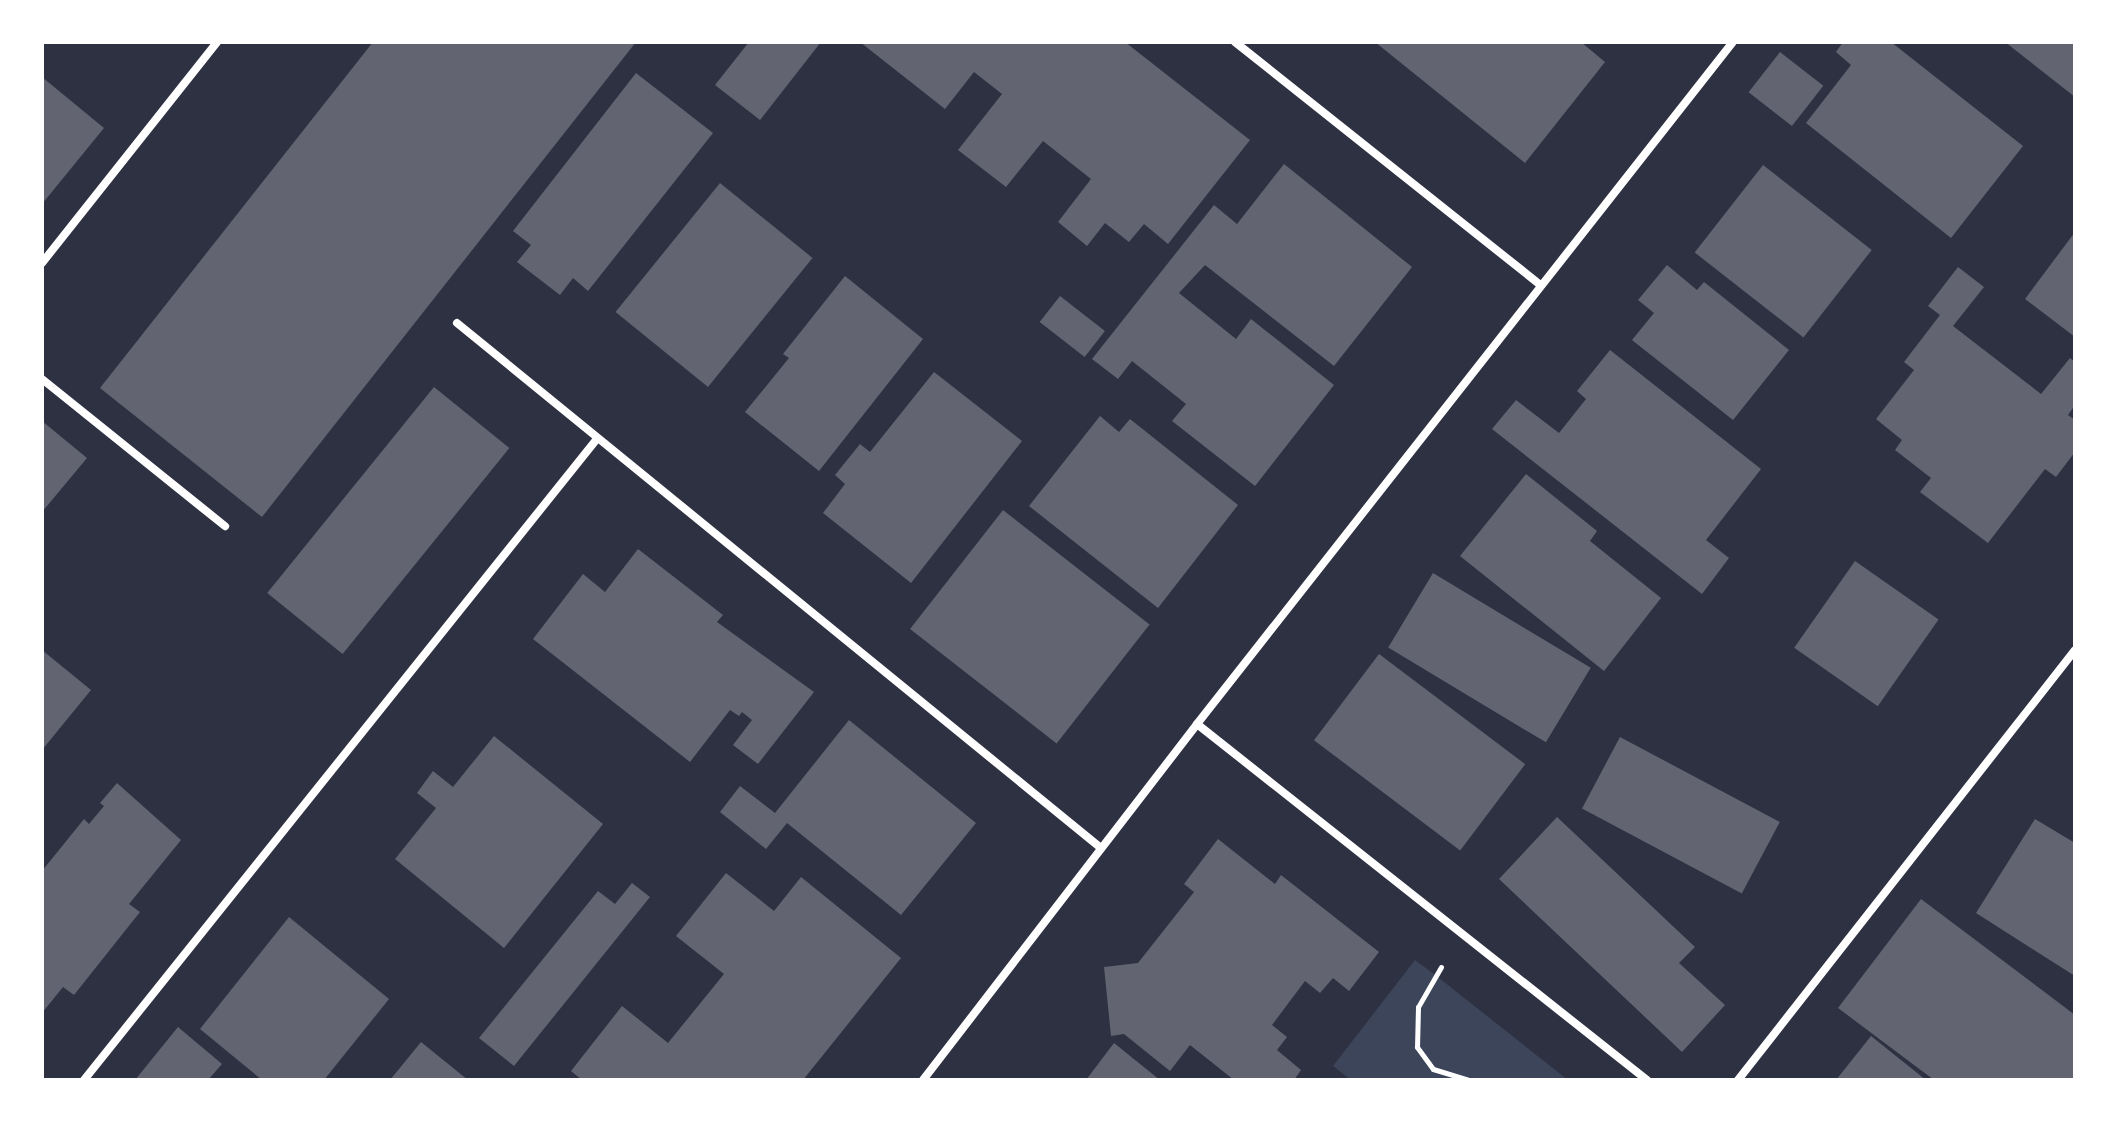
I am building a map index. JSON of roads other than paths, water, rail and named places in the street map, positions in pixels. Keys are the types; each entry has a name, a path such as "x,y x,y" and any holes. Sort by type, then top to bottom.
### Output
{"street":[{"path":"42,263 217,42"},
{"path":"1235,42 1540,285"},
{"path":"923,1080 1197,724 1733,42"},
{"path":"457,323 596,440 1101,848"},
{"path":"42,379 225,526"},
{"path":"84,1080 596,440"},
{"path":"1738,1080 2075,650"},
{"path":"1197,724 1647,1080"}]}
